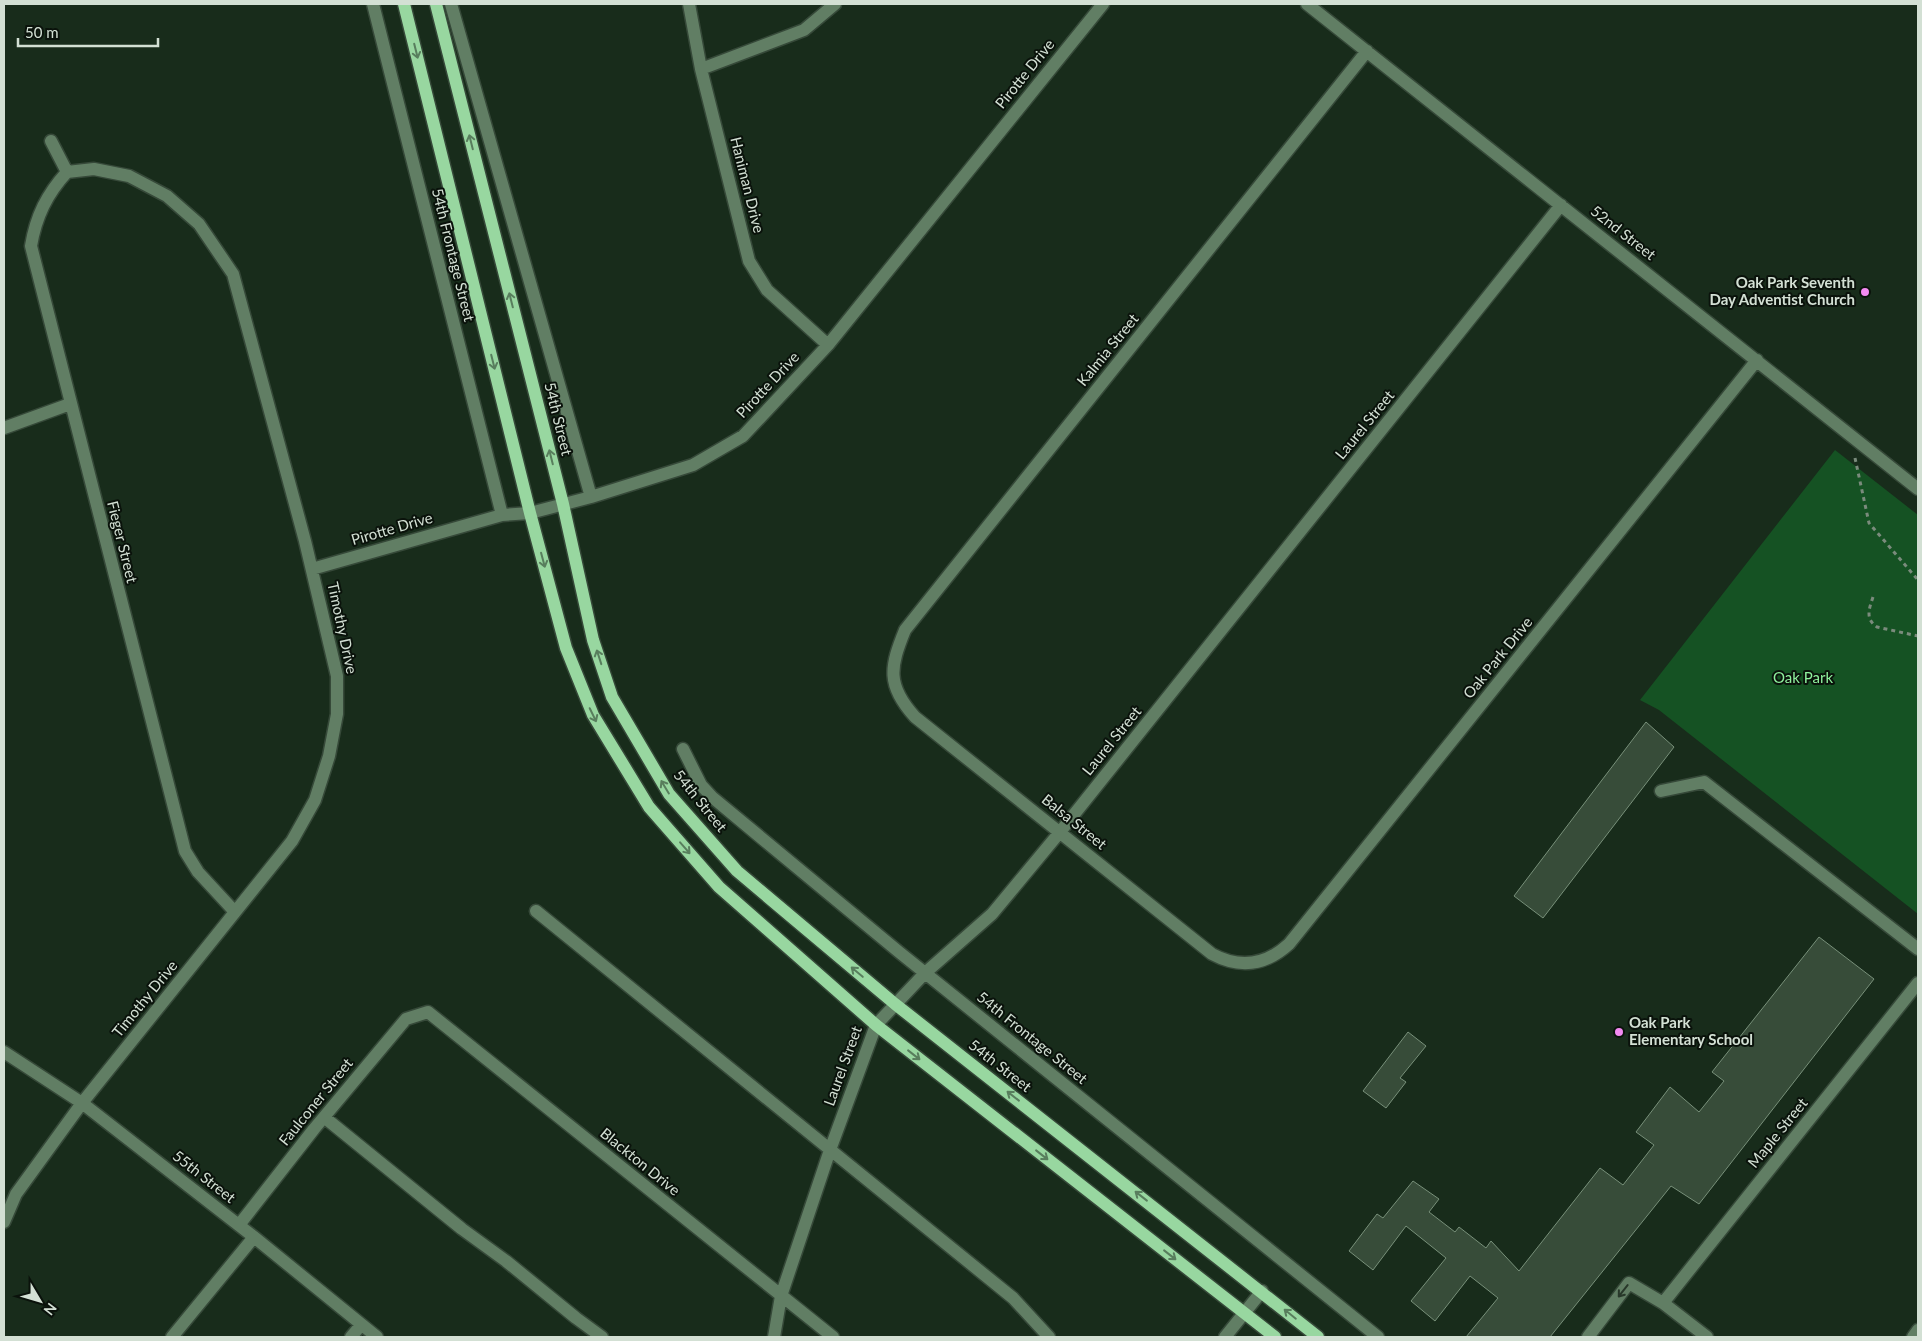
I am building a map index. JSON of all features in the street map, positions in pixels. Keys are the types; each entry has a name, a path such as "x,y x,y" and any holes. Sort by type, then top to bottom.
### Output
{"main road":[{"path":"404,4 530,513 566,648 593,716 649,807 719,887 876,1025 1275,1337"},
{"name":"54th Street","path":"436,4 563,504 593,640 612,697 669,794 737,871 895,1004 1262,1291 1318,1337"}],"street":[{"name":"54th Frontage Street","path":"373,4 502,515"},
{"path":"451,4 591,497"},
{"name":"Haniman Drive","path":"689,4 701,69 748,261 767,290 828,345"},
{"path":"701,69 804,30 835,4"},
{"name":"Pirotte Drive","path":"312,569 502,515 530,513 591,497 693,465 743,436 828,345 1102,4"},
{"name":"52nd Street","path":"1307,4 1918,489"},
{"name":"Kalmia Street","path":"893,677 894,656 905,630 1367,51"},
{"path":"51,141 67,172"},
{"name":"Timothy Drive","path":"4,1222 16,1194 82,1103 292,841 314,800 329,756 337,714 337,676 312,569 233,274 199,224 167,196 129,176 94,169 67,172"},
{"name":"Fieger Street","path":"67,172 46,199 38,214 31,246 185,851 198,872 235,912"},
{"name":"Laurel Street","path":"774,1337 781,1296 830,1150 876,1025 925,973 992,914 1060,832 1561,206"},
{"name":"Oak Park Drive","path":"1255,963 1268,960 1280,953 1289,944 1757,360"},
{"path":"4,428 70,404"},
{"name":"Balsa Street","path":"893,677 901,700 914,717 1212,954 1233,963 1255,963"},
{"name":"54th Frontage Street","path":"683,749 701,785 712,797 925,973 1378,1337"},
{"path":"1661,791 1704,782 1918,949"},
{"path":"536,911 1013,1298 1049,1337"},
{"name":"Maple Street","path":"1663,1303 1918,983"},
{"name":"Faulconer Street","path":"239,1225 324,1116 406,1019 428,1012"},
{"name":"Blackton Drive","path":"428,1012 833,1337"},
{"name":"55th Street","path":"4,1052 82,1103 239,1225 377,1337"},
{"path":"324,1116 462,1229 506,1261 602,1337"},
{"path":"172,1337 254,1237"},
{"path":"1588,1337 1629,1283 1663,1303 1707,1337"},
{"path":"1225,1337 1262,1291"},
{"path":"351,1337 361,1325"},
{"path":"1913,1337 1918,1330"}],"path":[{"path":"1859,442 1854,448 1868,523 1918,580"},
{"path":"1873,597 1868,612 1872,624 1877,627 1918,636"}],"green space":[{"name":"Oak Park","path":"1835,450 1918,515 1918,914 1659,710 1640,700"}],"building":[{"path":"1646,722 1674,747 1543,918 1514,896"},
{"path":"1819,937 1874,979 1699,1204 1671,1186 1550,1337 1466,1337 1498,1298 1470,1276 1435,1321 1411,1301 1446,1258 1406,1226 1373,1270 1349,1251 1377,1214 1383,1218 1413,1181 1439,1199 1429,1212 1455,1232 1459,1227 1486,1248 1491,1241 1519,1271 1600,1168 1623,1185 1654,1145 1636,1132 1670,1087 1699,1112 1724,1081 1712,1072"},
{"path":"1408,1032 1426,1046 1400,1078 1406,1082 1386,1108 1363,1091"}],"place":[{"name":"Oak Park Seventh Day Adventist Church","path":"1865,292"},
{"name":"Oak Park Elementary School","path":"1619,1032"}]}
